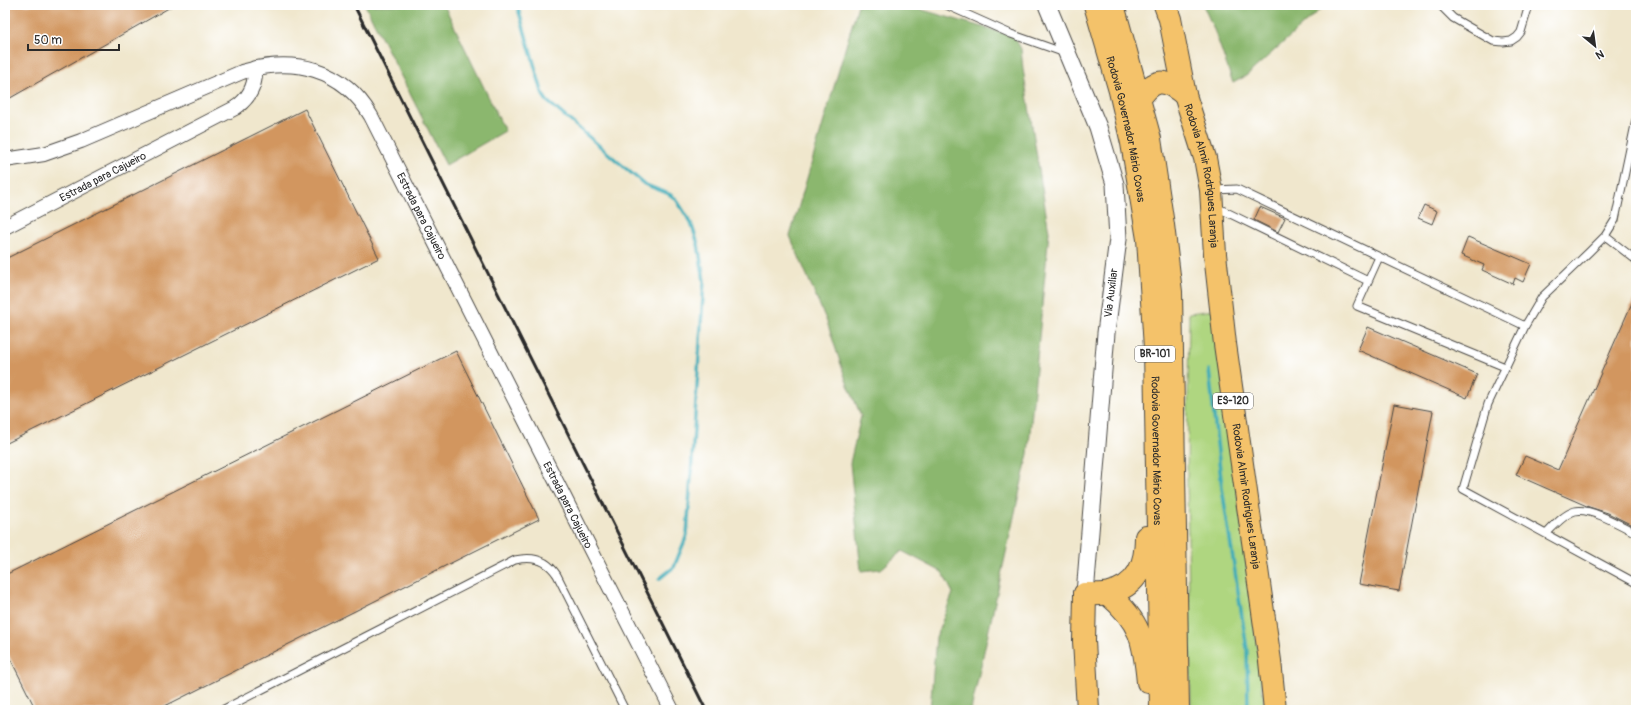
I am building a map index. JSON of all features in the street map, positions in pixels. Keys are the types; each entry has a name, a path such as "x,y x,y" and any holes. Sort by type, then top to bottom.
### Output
{"main road":[{"name":"Rodovia Governador Mário Covas","path":"1095,5 1120,91 1132,142 1148,239 1155,348 1155,442 1161,710"},
{"name":"Rodovia Governador Mário Covas","path":"1113,5 1150,139 1171,292 1178,710"},
{"name":"Rodovia Almir Rodrigues Laranja","path":"1165,5 1170,19 1185,95 1205,158 1211,198 1215,254 1225,344 1270,661 1275,710"},
{"path":"1138,100 1146,90 1155,83 1164,82 1173,85 1185,95"},
{"path":"1088,710 1084,641 1085,594 1108,594 1124,587 1134,579 1142,566 1146,552 1146,497 1155,442"},
{"path":"1108,594 1124,607 1134,621 1140,634 1147,670 1151,710"}],"street":[{"name":"Via Auxiliar","path":"1047,5 1098,127 1115,184 1118,239 1106,333 1085,594"},
{"name":"Estrada para Cajueiro","path":"5,227 235,108 246,100 253,89 255,82 255,68 283,64 308,68 321,72 343,84 352,91 365,107 672,710"},
{"path":"5,160 44,154 61,149 242,72 255,68"}],"lane":[{"path":"946,5 1011,34 1067,53"},
{"path":"1440,5 1453,18 1493,41 1503,42 1511,41 1521,32 1529,5"},
{"path":"1636,120 1615,220 1605,236 1542,297 1525,326 1488,404 1463,489 1636,583"},
{"path":"1211,198 1237,189 1525,326"},
{"path":"1211,198 1368,281"},
{"path":"1605,236 1634,258 1636,250"},
{"path":"1379,257 1357,306 1505,367"},
{"path":"1546,534 1565,516 1575,511 1588,511 1636,533"},
{"path":"222,710 515,560 530,558 544,562 553,570 625,710"}],"green space":[{"path":"365,5 444,5 505,131 446,165"},
{"path":"858,5 905,5 1014,36 1021,49 1049,232 1028,454 971,710 930,710 936,637 953,593 942,572 902,551 881,569 861,571 850,463 861,416 846,380 827,322 790,236"},
{"path":"1203,5 1325,5 1246,76 1233,83 1215,32"},
{"path":"1214,310 1265,710 1191,710 1187,478 1189,313"}],"building":[{"path":"5,5 174,5 5,101"},
{"path":"305,109 379,258 5,444 5,259"},
{"path":"1424,205 1437,211 1432,224 1418,218"},
{"path":"1260,207 1285,218 1278,232 1254,220"},
{"path":"1468,237 1531,264 1523,282 1515,278 1513,284 1482,270 1484,265 1461,255"},
{"path":"1636,294 1636,527 1608,513 1589,507 1516,475 1525,456 1558,470"},
{"path":"1368,327 1477,374 1467,398 1358,350"},
{"path":"456,351 539,519 157,710 36,710 5,648 5,575"},
{"path":"1394,404 1433,411 1399,591 1359,584"}],"waterway":[{"path":"517,5 543,95 547,101 644,184 669,194 676,199 691,223 698,244 704,281 687,535 674,567 659,579"},
{"path":"1209,370 1222,488 1247,649 1248,710"}],"railway":[{"path":"354,5 706,710"}]}
